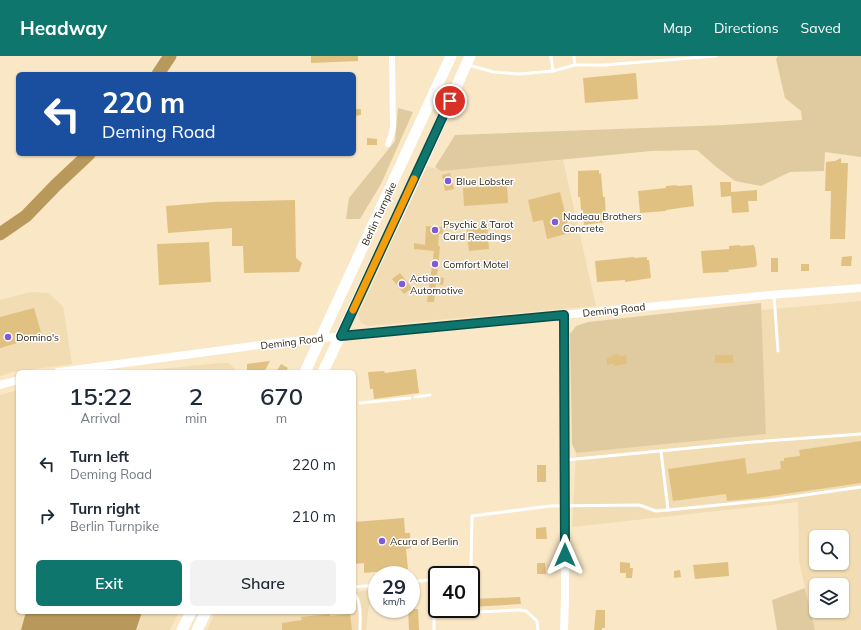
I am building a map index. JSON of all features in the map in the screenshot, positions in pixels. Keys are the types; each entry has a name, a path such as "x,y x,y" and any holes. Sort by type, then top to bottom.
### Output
{"highway":[{"name":"Berlin Turnpike","path":"306,370 451,56"},
{"name":"Berlin Turnpike","path":"324,370 420,168 468,60"},
{"path":"182,630 190,614"},
{"path":"197,630 205,614"}],"street":[{"path":"388,144 393,127 392,56"},
{"name":"Deming Road","path":"73,370 321,338 774,294 861,288"},
{"path":"564,315 564,630"},
{"path":"0,385 16,381"}],"lane":[{"path":"551,56 553,71"},
{"path":"574,56 575,65"},
{"path":"468,60 494,72 519,74 553,71 575,65 604,65 716,56"},
{"path":"774,294 778,351"},
{"path":"416,397 430,395"},
{"path":"360,403 410,398"},
{"path":"564,460 753,442 861,434"},
{"path":"661,451 668,510"},
{"path":"471,566 472,516 550,506 639,505 656,511 770,500 861,487"},
{"path":"356,587 368,586"},
{"path":"356,595 360,605 360,630"},
{"path":"434,630 434,614 520,610 526,611 537,621 538,630"}],"shaded area":[{"path":"778,56 861,56 861,157 825,152 824,171 790,172 761,186 735,181 697,150 652,151 441,171 435,167 455,135 725,125 802,120 801,111 785,98 776,59"},
{"path":"398,108 413,112 381,184 360,219 346,219 349,198 395,141"},
{"path":"563,160 596,306 368,326 361,323 358,315 427,166 441,170"},
{"path":"30,292 48,293 63,306 72,364 28,370 16,370 16,372 0,376 0,300"},
{"path":"861,301 861,630 815,630 812,618 849,618 849,578 809,578 809,604 799,561 798,502 572,527 576,453 766,434 761,310"},
{"path":"761,303 766,434 576,453 572,444 570,334 576,326 588,322"},
{"path":"229,363 235,370 151,370"},
{"path":"16,391 16,614 178,614 170,630 0,630 0,395"},
{"path":"805,588 809,605 809,618 812,618 815,630 777,630 772,600"},
{"path":"368,590 366,630 207,630 216,614 356,614 356,592"},
{"path":"25,614 141,614 136,630 21,630"}],"building":[{"path":"311,56 358,56 358,61 311,63"},
{"path":"636,73 638,99 585,103 583,78"},
{"path":"356,109 361,109 361,115 356,116"},
{"path":"367,138 377,139 377,145 367,145"},
{"path":"841,158 841,163 848,163 845,239 830,239 831,191 825,191 826,162 835,161"},
{"path":"599,170 599,174 601,173 603,197 605,197 606,222 584,225 583,210 581,210 580,197 578,197 578,171"},
{"name":"Blue Lobster","path":"450,173 454,189 445,191 442,175"},
{"path":"720,182 731,182 731,192 757,190 757,201 748,201 749,212 732,213 731,196 721,197"},
{"path":"507,185 508,203 464,206 463,188"},
{"path":"692,185 694,206 666,211 640,213 638,191 666,188 666,186"},
{"path":"560,192 570,233 547,239 543,220 533,222 528,200"},
{"path":"295,200 296,258 302,263 299,272 244,273 243,246 232,246 232,228 168,233 166,206 213,202"},
{"path":"487,223 489,249 469,251 466,225"},
{"name":"Comfort Motel","path":"426,226 444,227 443,234 439,234 438,246 440,246 437,277 444,278 443,285 436,284 434,302 427,302 434,251 414,249 414,243 425,245"},
{"path":"209,242 211,282 159,285 157,244"},
{"path":"754,245 757,265 755,267 728,270 729,272 703,273 701,251 729,249 729,246"},
{"path":"852,256 851,266 841,266 842,257"},
{"path":"647,257 647,260 649,260 651,278 625,282 625,280 597,282 595,261"},
{"path":"771,258 778,258 778,272 771,272"},
{"path":"801,264 809,264 809,271 801,271"},
{"name":"Action Automotive","path":"400,273 412,288 404,294 392,279"},
{"path":"34,308 42,336 0,348 0,317"},
{"path":"619,354 620,356 626,355 627,364 614,366 614,364 607,365 607,358 613,357 612,355"},
{"path":"715,355 733,355 733,363 715,363"},
{"path":"270,361 265,370 247,370 247,364"},
{"path":"281,364 288,368 286,370 277,370"},
{"path":"416,369 419,393 374,399 373,389 370,389 368,372 384,371 385,373"},
{"path":"861,441 861,483 727,501 726,494 673,501 668,469 745,458 747,474 781,469 780,461 784,461 784,458 800,456 799,450"},
{"path":"537,465 546,465 546,482 537,482"},
{"name":"Acura of Berlin","path":"404,518 405,533 410,533 411,548 406,549 408,566 368,566 368,573 364,573 364,563 356,564 356,522"},
{"path":"546,527 547,539 536,539 536,528"},
{"path":"620,562 630,563 630,568 633,568 632,578 626,578 626,573 620,573"},
{"path":"728,562 729,576 695,579 693,565"},
{"path":"537,563 545,563 546,574 537,574"},
{"path":"680,570 681,577 674,578 674,571"},
{"path":"520,597 521,604 480,606 480,599"},
{"path":"596,610 605,610 605,628 602,628 602,630 594,630"},
{"path":"330,614 330,616 350,614 352,630 282,630 282,623 302,620 301,617"},
{"path":"408,618 418,618 419,630 409,630"}],"waterway":[{"path":"159,72 170,56"},
{"path":"0,234 26,216 87,156"}],"slow traffic":[{"path":"353,310 414,179"}],"place":[{"name":"Blue Lobster","path":"448,181"},
{"name":"Nadeau Brothers Concrete","path":"555,222"},
{"name":"Psychic & Tarot Card Readings","path":"435,230"},
{"name":"Comfort Motel","path":"435,264"},
{"name":"Action Automotive","path":"402,284"},
{"name":"Domino's","path":"8,337"},
{"name":"Acura of Berlin","path":"382,541"}],"route":[{"path":"450,101 341,336 564,315 565,555"}]}
